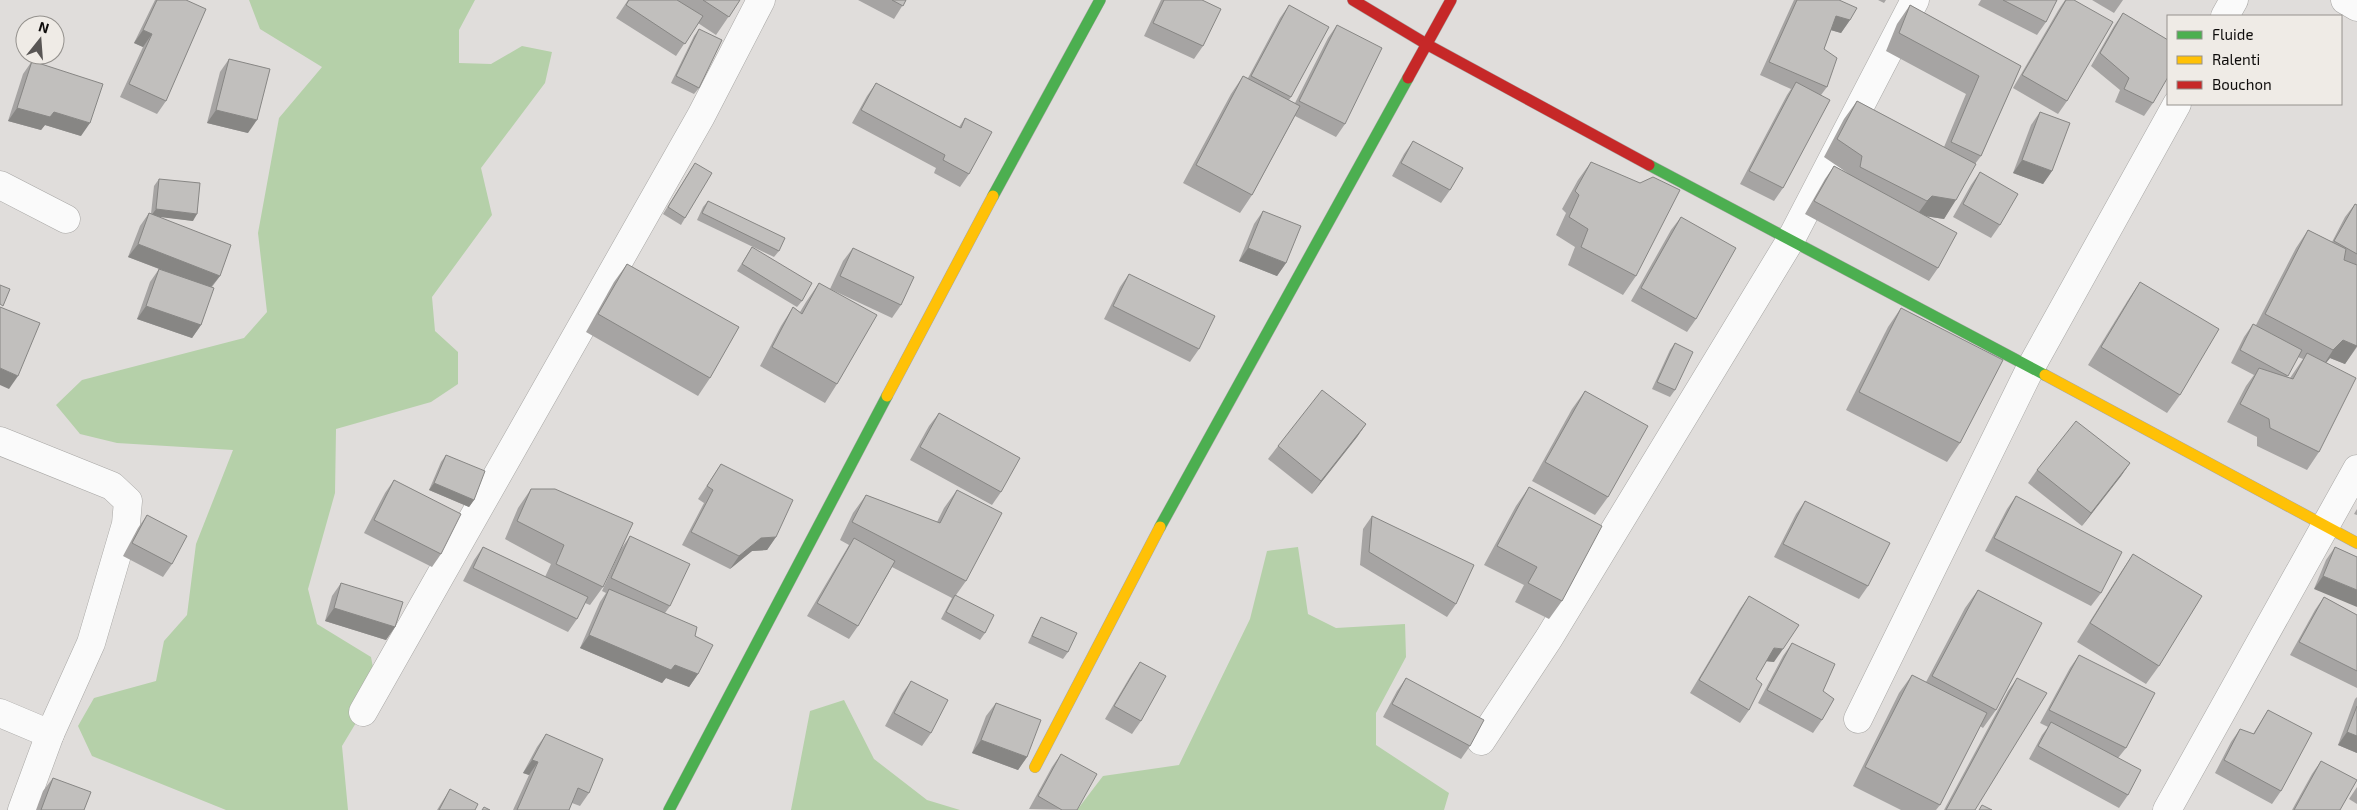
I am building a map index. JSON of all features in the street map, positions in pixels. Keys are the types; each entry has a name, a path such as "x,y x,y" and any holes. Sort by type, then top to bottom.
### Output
{"street":[{"path":"363,712 701,116 761,0"},
{"path":"668,810 994,194 1100,0"},
{"path":"1353,0 1428,45 1790,241 2031,367 2357,542"},
{"path":"1035,767 1172,501 1428,45 1451,0"},
{"path":"1481,741 1549,638 1790,241 1915,0"},
{"path":"2226,15 2234,0"},
{"path":"2345,0 2357,7"},
{"path":"1858,719 2031,367 2175,105"},
{"path":"0,185 66,218"},
{"path":"0,440 112,486 128,502 126,524 91,643 50,734 22,810"},
{"path":"2167,810 2357,469"},
{"path":"0,713 50,734"}],"green space":[{"path":"249,0 475,0 459,30 459,63 491,64 522,46 552,52 545,83 481,168 492,215 432,297 435,331 458,352 458,384 431,402 336,429 335,493 308,589 317,624 371,657 377,688 342,746 348,810 226,810 92,756 78,726 94,698 156,681 164,641 187,615 196,544 233,450 117,443 80,434 56,405 82,380 244,338 267,312 258,233 279,118 322,67 260,29"},
{"path":"1298,547 1308,614 1336,628 1405,624 1406,657 1376,713 1376,745 1449,793 1444,810 1077,810 1103,776 1179,765 1250,619 1267,551"},
{"path":"844,700 874,759 927,800 960,810 791,810 810,711"}],"building":[{"path":"157,0 186,0 206,9 166,101 129,84 152,34 143,30"},
{"path":"629,0 677,0 703,16 685,44 626,5"},
{"path":"703,0 740,0 729,17"},
{"path":"892,0 906,0 903,6"},
{"path":"1164,0 1202,0 1221,9 1203,46 1153,23"},
{"path":"1797,0 1839,0 1857,8 1850,20 1836,16 1824,49 1837,58 1827,87 1769,62"},
{"path":"2003,0 2057,0 2046,22"},
{"path":"2066,0 2074,0 2113,22 2067,101 2022,75"},
{"path":"1289,5 1329,27 1291,97 1251,76"},
{"path":"1910,5 2021,66 1981,156 1951,142 1979,76 1899,33"},
{"path":"2123,13 2167,39 2167,79 2153,103 2124,89 2129,78 2100,53"},
{"path":"1337,25 1382,48 1345,124 1299,101"},
{"path":"699,29 722,40 699,88 676,76"},
{"path":"229,59 270,69 257,120 216,110"},
{"path":"31,65 44,65 103,84 90,123 54,112 50,117 17,108"},
{"path":"1243,76 1300,106 1252,195 1196,165"},
{"path":"1796,82 1830,100 1783,188 1749,171"},
{"path":"876,83 961,128 965,118 992,132 969,174 943,160 945,155 861,110"},
{"path":"1857,101 1976,164 1956,200 1932,196 1927,201 1860,167 1862,156 1837,139"},
{"path":"2040,112 2070,123 2052,171 2022,160"},
{"path":"1413,141 1463,168 1450,190 1401,163"},
{"path":"1591,162 1640,183 1653,177 1680,190 1636,276 1581,247 1588,229 1569,217 1579,195 1575,191"},
{"path":"695,163 712,173 685,218 668,207"},
{"path":"1834,166 1957,233 1938,268 1814,201"},
{"path":"1980,172 2018,194 2000,225 1963,204"},
{"path":"159,179 200,183 197,214 156,209"},
{"path":"708,201 785,238 779,251 702,213"},
{"path":"2355,204 2357,205 2357,254 2334,241"},
{"path":"1263,211 1301,226 1286,263 1248,248"},
{"path":"149,213 231,245 220,276 138,244"},
{"path":"1681,217 1736,248 1696,319 1641,288"},
{"path":"2308,230 2346,249 2344,260 2357,265 2357,346 2343,340 2333,350 2265,314"},
{"path":"752,247 812,283 802,301 742,264"},
{"path":"853,248 914,277 901,305 840,276"},
{"path":"627,264 739,327 710,378 598,314"},
{"path":"159,269 214,288 201,325 146,306"},
{"path":"1129,274 1215,316 1199,349 1113,306"},
{"path":"2140,282 2219,329 2180,395 2101,347"},
{"path":"819,283 877,315 837,384 772,347 793,307 802,314"},
{"path":"0,285 10,289 3,306 0,304"},
{"path":"0,307 40,323 18,376 0,368"},
{"path":"1901,308 2003,360 1960,443 1859,392"},
{"path":"2253,324 2302,350 2288,376 2240,350"},
{"path":"1675,343 1693,352 1675,390 1657,382"},
{"path":"2307,353 2356,378 2319,452 2270,428 2269,419 2240,404 2259,368 2293,379"},
{"path":"1322,390 1366,424 1321,481 1278,446"},
{"path":"1585,391 1648,426 1608,497 1545,462"},
{"path":"939,413 1020,458 1001,492 920,447"},
{"path":"2076,421 2130,463 2091,513 2037,470"},
{"path":"446,455 485,471 474,500 434,483"},
{"path":"721,464 793,500 776,537 761,538 739,556 691,532 713,490 707,486"},
{"path":"394,480 461,514 441,554 374,520"},
{"path":"1529,487 1602,526 1562,601 1528,583 1537,567 1497,546"},
{"path":"531,489 555,489 633,523 603,587 556,564 564,545 517,521"},
{"path":"957,490 1002,513 966,581 852,522 866,495 940,523"},
{"path":"2016,496 2122,552 2101,593 1994,538"},
{"path":"1805,501 1890,543 1868,586 1783,544"},
{"path":"147,515 187,536 172,564 132,543"},
{"path":"1372,516 1474,565 1456,604 1369,552"},
{"path":"630,536 690,564 670,606 611,578"},
{"path":"854,538 895,561 858,626 817,603"},
{"path":"483,547 588,597 577,619 473,568"},
{"path":"2335,547 2357,557 2357,590 2323,576"},
{"path":"2133,554 2202,596 2159,666 2090,623"},
{"path":"341,583 403,602 395,627 334,608"},
{"path":"609,589 697,627 695,636 713,645 698,674 675,665 671,670 589,635"},
{"path":"1978,590 2042,623 1996,710 1932,676"},
{"path":"955,595 994,615 985,633 946,612"},
{"path":"1749,596 1799,625 1783,649 1774,648 1756,679 1762,684 1749,710 1699,680"},
{"path":"2324,597 2357,615 2357,671 2299,642"},
{"path":"1041,617 1077,633 1068,652 1032,636"},
{"path":"1792,643 1835,664 1823,691 1834,699 1822,720 1767,690"},
{"path":"2079,655 2155,693 2126,748 2049,710"},
{"path":"1140,662 1166,676 1141,721 1114,706"},
{"path":"1912,675 1987,713 1940,805 1865,767"},
{"path":"1406,678 1484,720 1470,746 1392,704"},
{"path":"2017,678 2047,693 1975,810 1946,810"},
{"path":"911,681 948,700 931,733 894,713"},
{"path":"996,703 1041,720 1027,757 981,740"},
{"path":"2357,706 2357,736 2347,732"},
{"path":"2268,710 2312,733 2281,791 2224,760 2240,729 2254,734"},
{"path":"2051,722 2141,770 2128,795 2038,746"},
{"path":"546,734 603,759 589,793 578,788 569,810 517,810 538,762 532,760"},
{"path":"1061,754 1097,774 1077,810 1062,810 1038,796"},
{"path":"2321,761 2357,780 2340,810 2294,810"},
{"path":"53,778 91,792 84,810 41,810"},
{"path":"450,789 478,804 475,810 439,810"},
{"path":"1982,805 1992,810 1979,810"}],"traffic: fast":[{"path":"993,196 1100,0"},
{"path":"1160,527 1408,78"},
{"path":"1649,165 2045,375"},
{"path":"669,810 887,396"}],"traffic: slow":[{"path":"887,396 993,196"},
{"path":"2045,375 2357,543"},
{"path":"1035,767 1160,527"}],"traffic: jam":[{"path":"1353,0 1428,45 1649,165"},
{"path":"1408,78 1451,0"}]}
